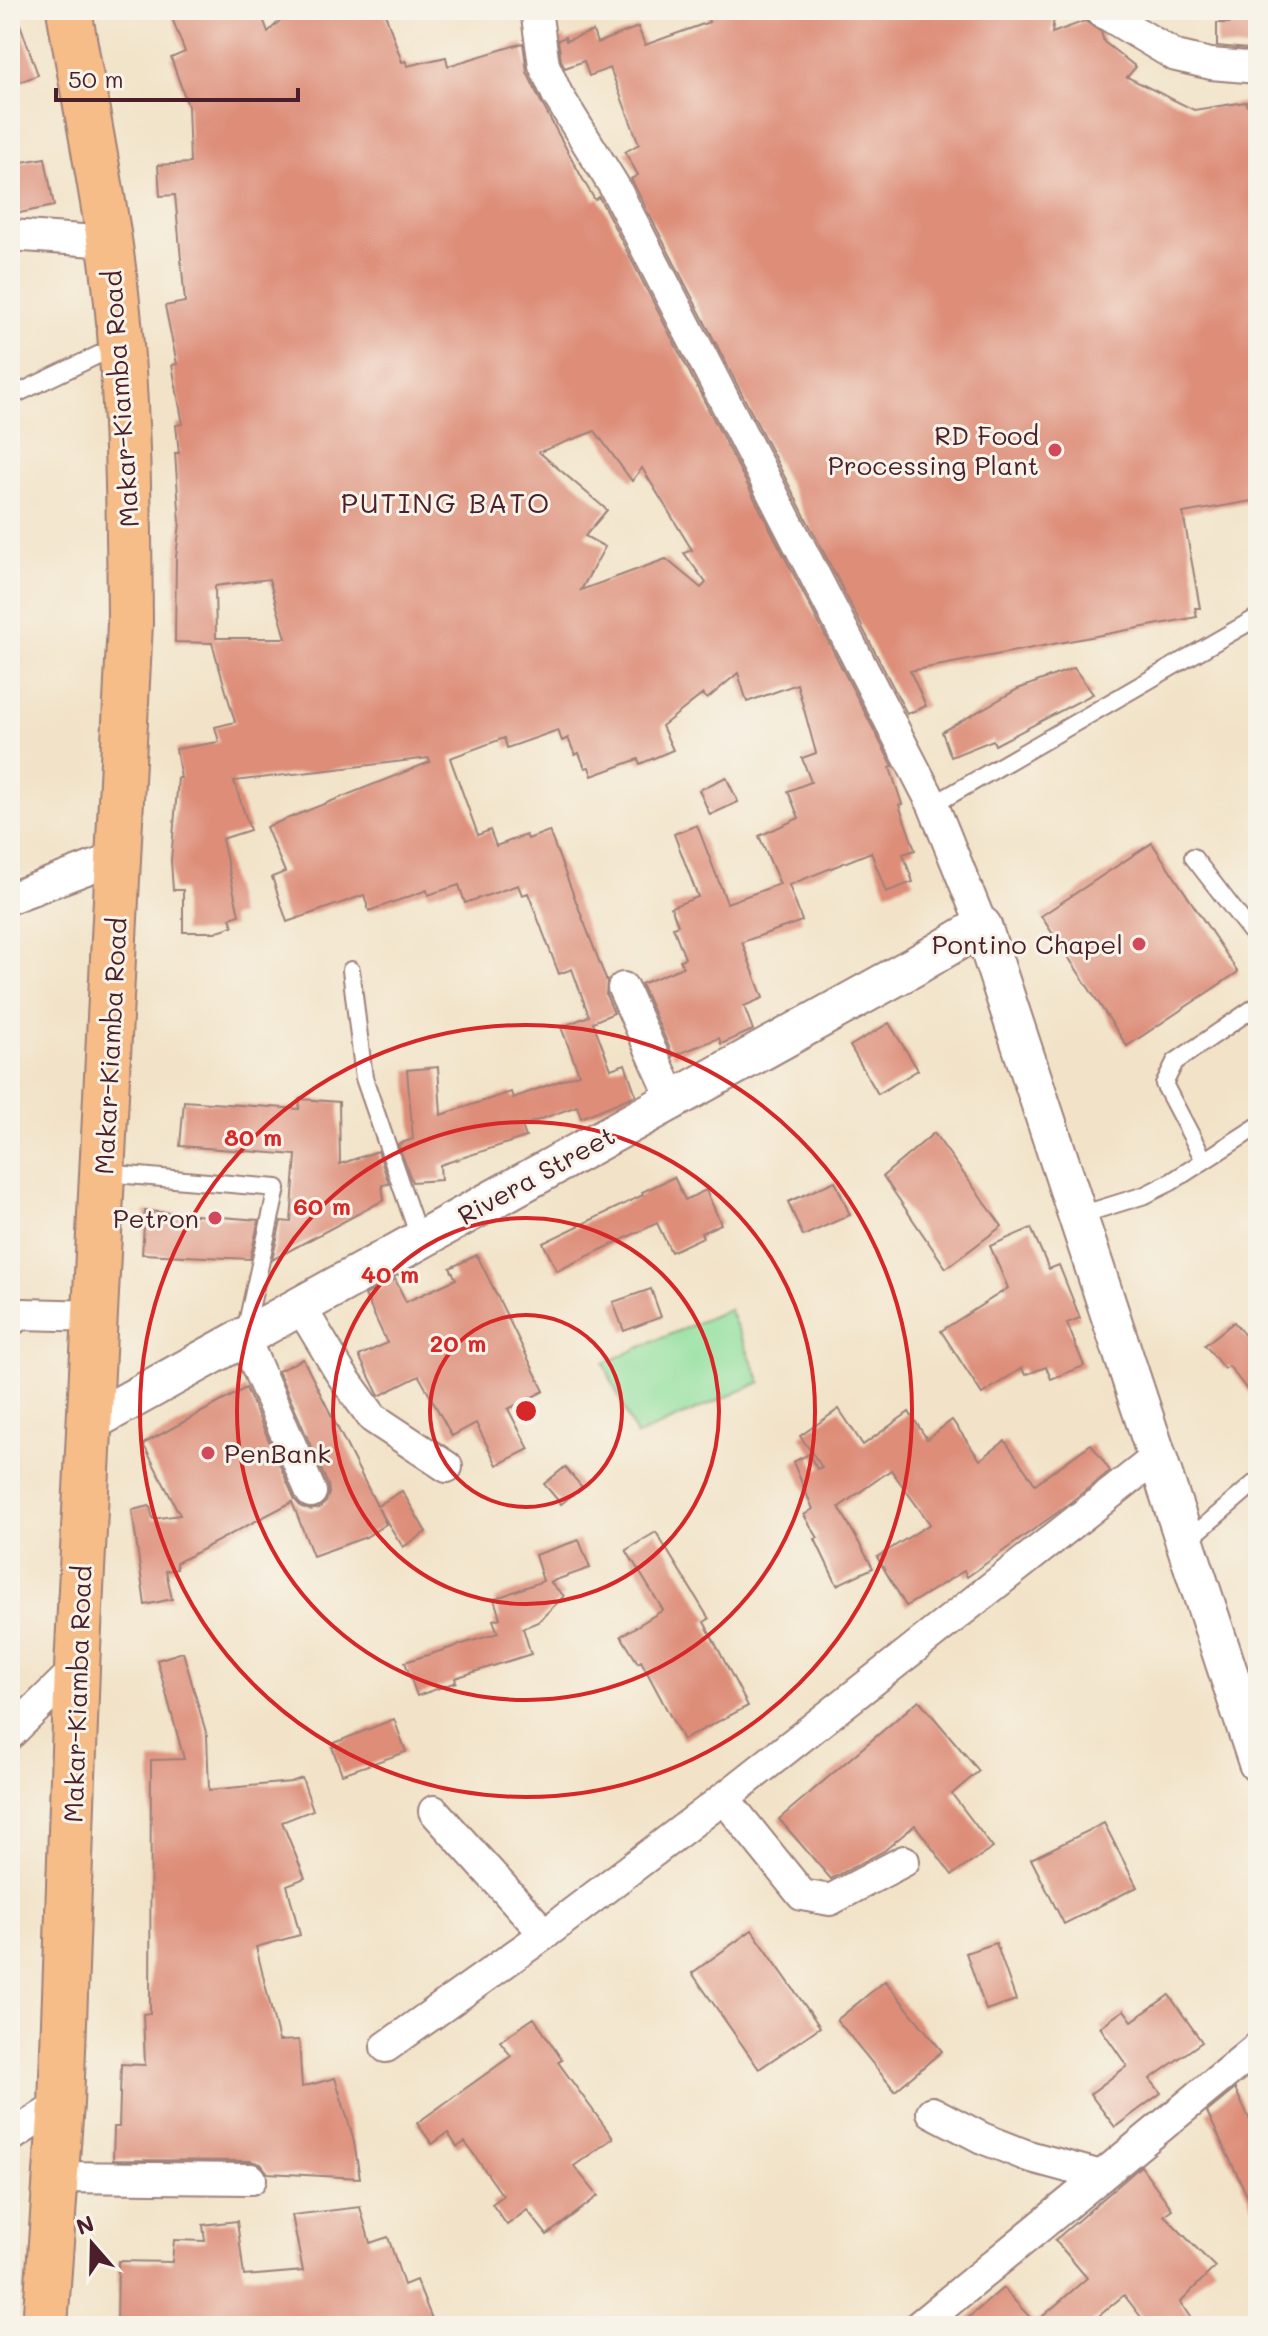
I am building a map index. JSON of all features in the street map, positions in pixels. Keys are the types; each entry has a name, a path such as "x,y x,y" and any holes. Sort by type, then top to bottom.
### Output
{"main road":[{"name":"Makar-Kiamba Road","path":"45,2326 61,2104 77,1668 130,623 129,477 110,242 69,10"}],"street":[{"path":"537,10 544,65 557,94 614,186 933,805 982,926 1258,1763"},
{"path":"1099,10 1176,56 1211,64 1258,68"},
{"path":"10,235 110,242"},
{"path":"10,898 118,857"},
{"name":"Rivera Street","path":"89,1423 982,926"},
{"path":"623,988 673,1100"},
{"path":"300,1306 341,1374 373,1418 447,1467"},
{"path":"14,1315 97,1316"},
{"path":"244,1337 311,1492"},
{"path":"386,2047 545,1934 724,1798 1157,1457"},
{"path":"10,1734 77,1668"},
{"path":"724,1798 802,1895 830,1900 904,1861"},
{"path":"434,1811 545,1934"},
{"path":"919,2326 1258,2047"},
{"path":"10,2137 61,2104"},
{"path":"932,2112 982,2138 1028,2156 1101,2176"},
{"path":"55,2177 251,2179"}],"lane":[{"path":"10,397 120,344"},
{"path":"933,805 1258,617"},
{"path":"1193,857 1258,941"},
{"path":"351,970 364,1078 420,1240"},
{"path":"1204,1160 1164,1084 1175,1062 1258,1005"},
{"path":"1077,1216 1145,1195 1171,1182 1258,1126"},
{"path":"103,1173 277,1188 244,1337"},
{"path":"1185,1543 1258,1480"}],"green space":[{"path":"729,1309 761,1382 636,1436 604,1363"}],"building":[{"path":"10,10 15,10 38,75 15,84 10,69"},
{"path":"169,10 260,10 268,32 291,10 384,10 402,62 406,61 407,66 446,57 448,66 523,43 527,72 541,102 595,200 599,197 893,767 890,768 902,804 899,805 915,850 903,854 913,882 886,892 871,852 789,885 802,921 742,942 763,998 744,1006 753,1030 721,1044 719,1038 673,1056 641,984 683,967 680,960 685,958 673,927 678,925 671,907 698,897 674,834 697,825 727,903 780,884 759,836 799,818 788,791 811,782 802,758 816,753 797,684 747,702 738,673 707,699 703,694 662,726 673,750 640,764 638,759 592,776 579,753 575,755 568,738 562,741 558,730 507,748 504,738 450,758 478,835 490,830 496,846 526,835 528,839 549,831 607,982 606,995 614,1013 593,1022 611,1069 625,1064 636,1095 581,1118 577,1106 522,1126 526,1137 440,1165 441,1180 412,1182 398,1144 413,1139 407,1070 438,1067 441,1115 511,1092 513,1098 579,1074 561,1027 589,1016 572,969 559,974 528,893 522,895 518,885 465,903 459,885 428,895 427,890 369,911 364,895 287,922 272,877 285,872 266,827 430,762 429,758 234,781 250,830 222,839 239,915 230,918 233,926 215,932 183,932 183,890 173,890 171,861 178,778 181,778 176,749 219,742 215,727 235,722 212,643 175,642 176,557 180,523 176,425 183,424 172,365 177,364 165,306 185,302 175,195 160,196 158,165 190,163 188,106 171,58 185,52","holes":["595,431 632,481 642,468 692,550 684,553 706,583 701,588 666,559 581,590 605,547 585,536 607,510 539,452","269,579 286,638 216,638 215,586"]},
{"path":"706,10 1055,10 1052,33 1085,21 1101,32 1104,42 1136,67 1127,77 1194,110 1246,102 1247,106 1258,107 1258,500 1183,513 1200,608 1195,608 1197,617 910,671 926,706 907,714 631,179 638,175 625,152 639,144 610,68 589,76 584,61 565,68 561,60 558,40 565,37 566,41 593,31 597,43 638,27 645,45 709,22"},
{"path":"1229,10 1258,10 1258,50 1217,46 1217,23 1230,23"},
{"path":"45,158 54,206 10,215 10,164"},
{"path":"1074,668 1093,694 995,745 993,740 951,757 942,732 1018,689"},
{"path":"726,777 738,802 710,815 699,790"},
{"name":"Pontino Chapel","path":"1152,843 1238,972 1127,1046 1041,916"},
{"path":"889,1023 918,1070 878,1094 850,1046"},
{"path":"300,1099 339,1102 340,1164 378,1151 389,1184 382,1185 384,1200 272,1260 281,1221 291,1222 296,1155 180,1146 184,1101 299,1109"},
{"path":"934,1133 1002,1226 946,1268 883,1176"},
{"path":"674,1177 685,1200 706,1190 721,1224 701,1233 703,1237 671,1252 657,1223 557,1271 543,1243"},
{"path":"835,1181 850,1215 803,1236 788,1202"},
{"path":"145,1211 259,1220 250,1259 142,1254"},
{"path":"1031,1228 1049,1269 1059,1265 1080,1318 1067,1323 1084,1366 1051,1379 1046,1367 1025,1375 1022,1368 982,1394 941,1331 1008,1288 990,1246"},
{"path":"477,1255 544,1391 508,1409 529,1449 497,1465 476,1423 452,1436 419,1376 379,1396 359,1356 387,1343 365,1295 395,1279 406,1302 456,1279 450,1268"},
{"path":"651,1289 661,1317 624,1331 613,1302"},
{"path":"1234,1322 1258,1352 1258,1404 1229,1366 1224,1369 1205,1345"},
{"path":"303,1359 377,1506 402,1491 426,1532 403,1547 378,1508 386,1524 366,1537 313,1556 292,1502 176,1563 177,1569 166,1571 172,1599 145,1605 132,1510 150,1506 153,1519 180,1515 143,1444 246,1388 295,1500 301,1507 310,1510 326,1502 328,1485 278,1371"},
{"path":"839,1409 863,1445 909,1412 927,1439 952,1420 980,1460 1005,1441 1035,1484 1091,1444 1110,1471 967,1577 964,1571 906,1606 877,1557 930,1524 891,1470 839,1507 873,1568 837,1585 815,1539 818,1538 804,1515 813,1509 793,1462 809,1454 817,1469 822,1467 800,1436"},
{"path":"565,1467 582,1487 561,1504 544,1484"},
{"path":"656,1532 709,1619 704,1622 748,1706 683,1740 641,1661 638,1663 621,1636 663,1610 626,1550"},
{"path":"579,1540 590,1568 550,1582 564,1596 538,1622 523,1628 531,1654 455,1678 456,1682 417,1696 405,1662 498,1633 493,1620 500,1618 494,1599 543,1581 535,1555"},
{"path":"183,1652 207,1736 209,1790 291,1782 302,1778 313,1810 282,1822 305,1878 287,1885 300,1935 256,1947 279,2041 299,2040 302,2087 335,2078 353,2137 360,2178 268,2173 261,2164 251,2161 113,2160 114,2127 119,2127 121,2064 145,2065 143,2014 150,2013 151,1760 184,1759 157,1660"},
{"path":"919,1700 979,1771 952,1794 993,1848 952,1875 915,1825 884,1851 831,1879 779,1819"},
{"path":"394,1719 406,1752 342,1774 332,1747 334,1743"},
{"path":"1104,1823 1137,1887 1064,1924 1031,1859"},
{"path":"752,1930 820,2027 759,2069 692,1973"},
{"path":"996,1943 1016,2000 986,2010 966,1953"},
{"path":"885,1981 942,2051 895,2091 837,2020"},
{"path":"1169,1995 1202,2042 1150,2079 1161,2093 1115,2127 1090,2094 1127,2066 1100,2027 1124,2010 1132,2021"},
{"path":"534,2018 562,2060 558,2062 613,2138 574,2166 598,2196 547,2235 527,2210 507,2225 492,2204 503,2196 465,2142 457,2147 448,2133 432,2144 417,2123 511,2056 500,2041"},
{"path":"1235,2089 1258,2137 1258,2218 1207,2112"},
{"path":"1141,2166 1172,2209 1164,2215 1215,2267 1180,2302 1196,2326 1148,2326 1124,2295 1087,2326 959,2326 1003,2288 1035,2323 1087,2278 1055,2240"},
{"path":"360,2207 370,2243 388,2237 404,2285 416,2280 435,2326 117,2326 118,2261 172,2262 174,2240 205,2241 203,2225 237,2221 244,2276 303,2271 292,2215"}],"place":[{"name":"RD Food Processing Plant","path":"1055,450"},
{"name":"Pontino Chapel","path":"1139,944"},
{"name":"Petron","path":"215,1218"},
{"name":"PenBank","path":"208,1453"}],"district":[{"name":"PUTING BATO","path":"446,502"}]}
